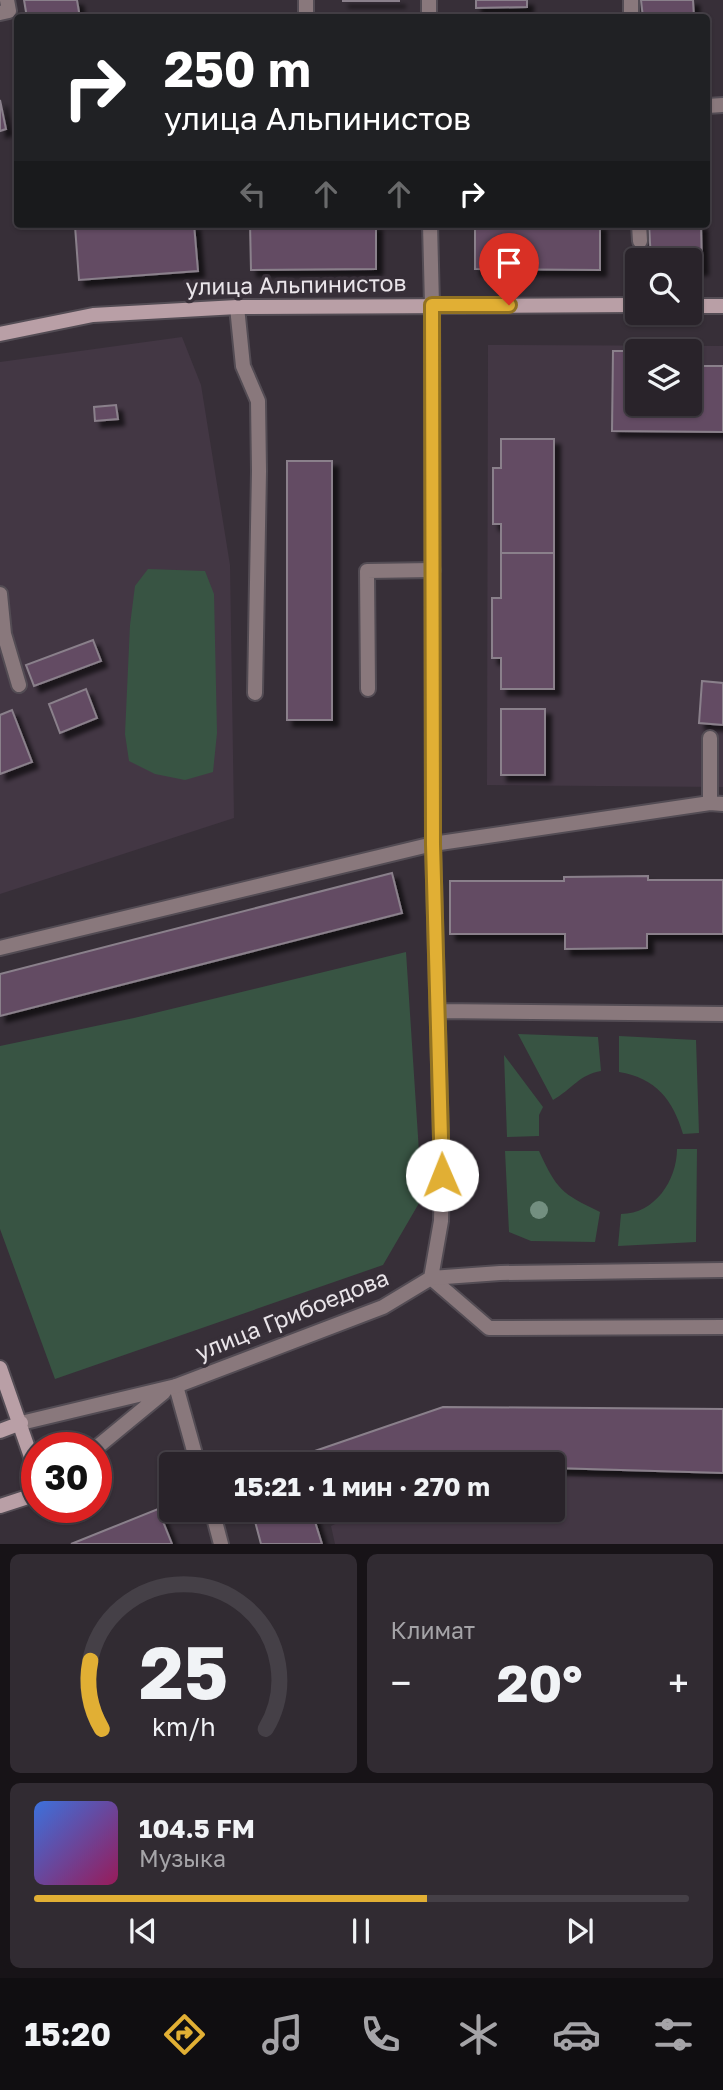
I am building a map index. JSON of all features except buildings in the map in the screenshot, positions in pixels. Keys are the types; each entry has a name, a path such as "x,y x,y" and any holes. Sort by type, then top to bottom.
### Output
{"main road":[{"name":"улица Альпинистов","path":"0,334 93,315 237,307 625,305"},
{"path":"702,306 723,306"},
{"path":"0,1368 24,1432"},
{"name":"улица Грибоедова","path":"0,1431 21,1423"},
{"path":"0,1506 21,1499"}],"street":[{"path":"0,13 9,11 7,0"},
{"path":"430,228 433,844 441,1221 431,1278"},
{"path":"639,228 640,241"},
{"path":"237,307 243,366 258,401 255,693"},
{"path":"368,689 368,570 433,570"},
{"path":"0,594 4,634 19,685"},
{"path":"0,948 433,844 717,804 710,738"},
{"path":"438,1011 723,1014"},
{"path":"431,1278 500,1273 723,1270"},
{"path":"431,1278 489,1328 723,1327"},
{"name":"улица Грибоедова","path":"21,1423 171,1388 383,1307 431,1278"},
{"path":"171,1388 193,1452"},
{"name":"улица Грибоедова","path":"112,1434 171,1388"},
{"path":"215,1522 221,1544"}],"shaded area":[{"path":"182,337 201,385 230,565 234,818 0,894 0,362"},
{"path":"488,345 625,346 625,416 702,416 702,346 723,346 723,787 487,785"},
{"path":"565,1476 723,1479 723,1544 335,1544 331,1526 340,1522 565,1522"}],"green space":[{"path":"148,569 205,571 214,594 217,733 213,772 185,780 155,774 129,761 125,734 130,625 135,586"},
{"path":"406,952 422,1198 383,1265 55,1379 0,1229 0,1046 134,1018"},
{"path":"518,1034 598,1037 601,1071 581,1079 553,1100"},
{"path":"619,1036 696,1040 699,1133 683,1134 674,1111 661,1092 643,1079 619,1072"},
{"path":"504,1055 543,1107 539,1115 539,1136 507,1137"},
{"path":"677,1149 697,1149 696,1242 618,1246 621,1214 644,1208 662,1193 673,1172"},
{"path":"505,1151 539,1151 556,1182 568,1195 600,1212 595,1242 531,1241 509,1232"}],"route":[{"path":"442,1175 433,844 432,305 509,305"}]}
